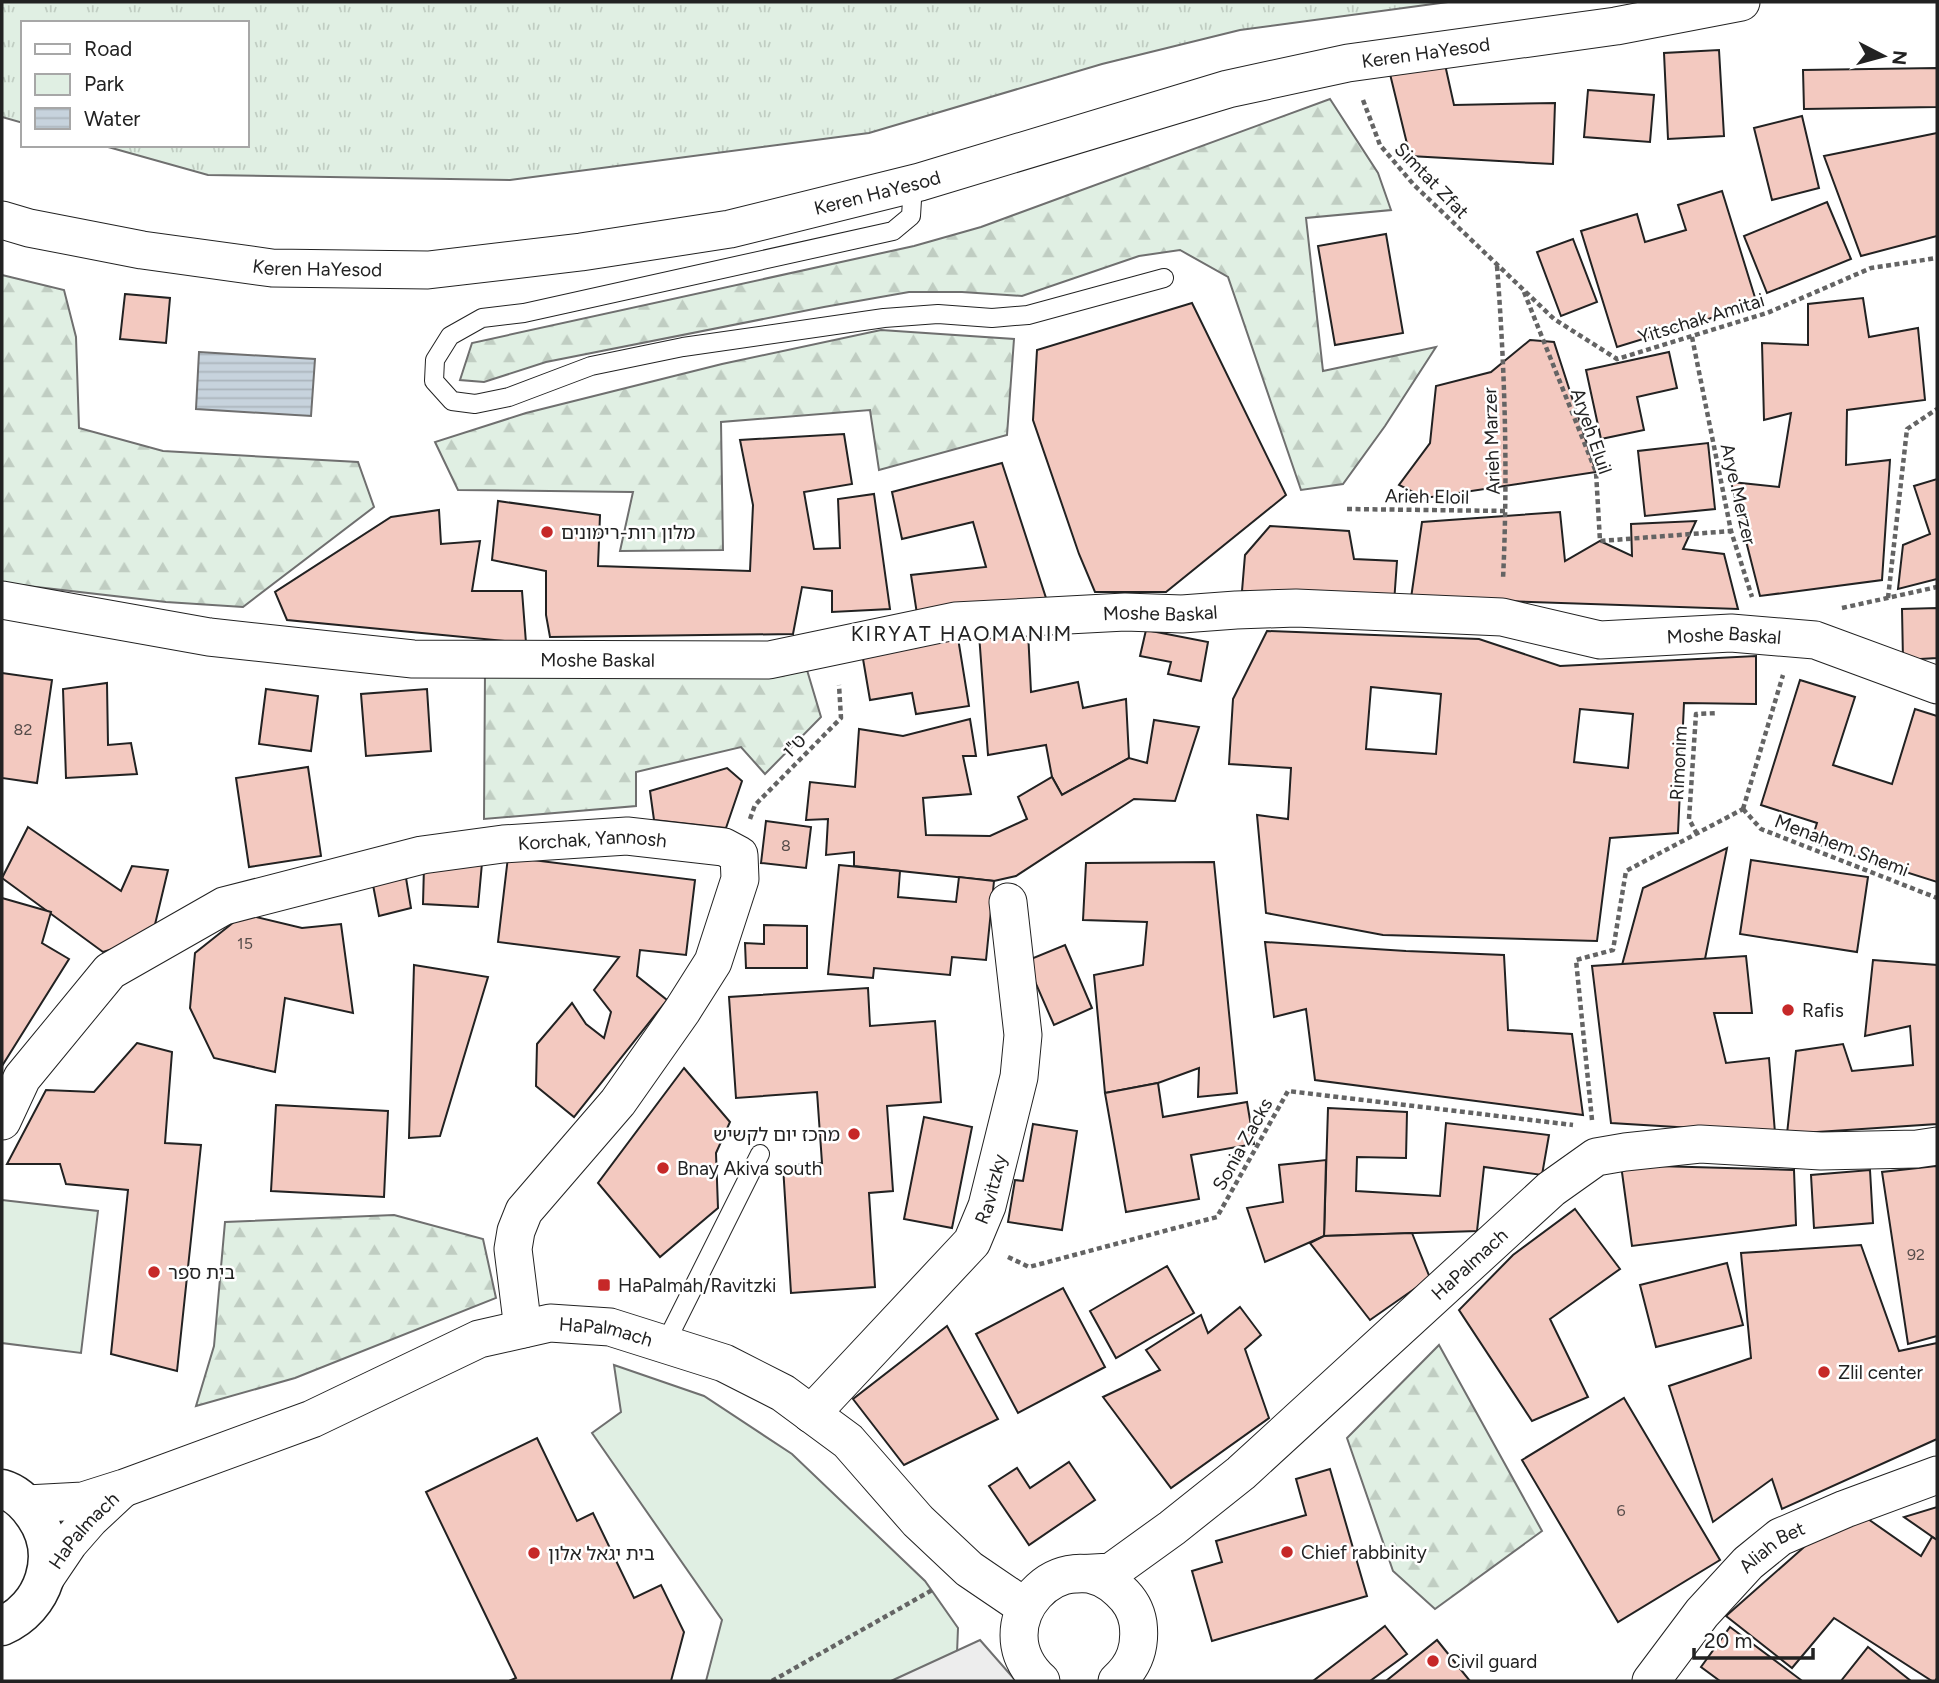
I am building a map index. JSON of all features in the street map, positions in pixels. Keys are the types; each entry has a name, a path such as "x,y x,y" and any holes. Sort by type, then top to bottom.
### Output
{"street":[{"name":"Keren HaYesod","path":"2,220 29,228 142,250 272,268 428,270 581,252 730,229 913,184 1227,89 1348,62 1616,26 1741,2"},
{"name":"Moshe Baskal","path":"2,600 209,637 413,659 769,660 955,621 1125,612 1182,614 1296,608 1502,617 1600,640 1731,633 1815,640 1937,685"},
{"name":"Korchak, Yannosh","path":"2,1121 22,1078 110,971 224,906 422,855 503,844 627,836 724,847 739,855"},
{"path":"523,1329 513,1249 516,1231 524,1211 618,1102 713,962 740,879 739,855"},
{"name":"Ravitzky","path":"811,1414 972,1242 987,1206 1019,1077 1023,1035 1008,902"},
{"name":"HaPalmach","path":"14,1496 83,1501 124,1488 312,1419 479,1339 550,1323 610,1327 724,1363 783,1393 848,1441 918,1521 968,1569 1025,1606 1038,1590 1056,1578 1111,1572 1232,1481 1551,1189 1594,1142 1625,1152 1700,1144 1821,1152 1927,1148"},
{"name":"Aliah Bet","path":"1651,1681 1702,1613 1748,1563 1780,1537 1845,1509 1937,1475"},
{"name":"HaPalmach","path":"46,1577 69,1543 124,1488"},
{"path":"6,1631 39,1594 46,1577 48,1551 42,1526 14,1496"},
{"path":"1076,1574 1096,1576 1114,1584 1128,1598 1137,1616 1140,1636 1130,1678"},
{"path":"1025,1606 1019,1641 1030,1678"}],"lane":[{"path":"913,184 911,216 893,231 524,313 482,318 450,336 435,360 434,381 452,401 475,404 509,397 591,366 683,347 884,318 938,314 992,317 1028,315 1164,278"},
{"path":"665,1344 760,1153"}],"path":[{"name":"Simtat Zfat","path":"1348,62 1380,145 1413,185 1497,265"},
{"name":"Yitschak Amitai","path":"1497,265 1554,319 1617,359 1767,313 1871,268 1937,258"},
{"name":"Arieh Marzer","path":"1497,265 1502,326 1507,511 1502,617"},
{"name":"Aryeh Eluil","path":"1523,290 1596,472 1600,541 1731,531"},
{"name":"Arye Merzer","path":"1692,337 1731,531 1755,607 1794,638"},
{"path":"1888,598 1908,429 1937,409"},
{"name":"Arieh Eloil","path":"1347,509 1507,511"},
{"path":"1594,1142 1576,960 1613,950 1626,871 1743,809 1794,638"},
{"name":"ט\"ו","path":"739,855 755,805 841,718 838,645"},
{"name":"Rimonim","path":"1697,834 1689,819 1696,714 1718,713"},
{"name":"Menahem Shemi","path":"1743,809 1761,829 1937,898"},
{"name":"Sonia Zacks","path":"972,1242 1029,1267 1217,1217 1288,1091 1594,1142"},
{"path":"772,1681 968,1569"}],"green space":[{"path":"2,2 1448,2 1240,30 1102,64 869,133 510,180 208,175 108,147 248,147 248,21 21,21 21,122 2,117"},
{"path":"1330,99 1378,173 1391,210 1306,218 1323,371 1436,347 1385,426 1343,484 1301,490 1228,277 1180,250 1139,256 1022,296 909,292 546,362 484,382 460,380 472,343 914,246 981,227"},
{"path":"2,275 64,290 76,337 79,428 163,451 358,462 374,507 243,607 166,602 2,583"},
{"path":"881,330 1014,339 1007,435 879,470 870,410 721,422 723,550 620,551 633,492 458,490 435,442 526,413 722,364"},
{"path":"485,670 807,670 821,717 765,774 741,747 636,772 636,806 484,819"},
{"path":"2,1200 98,1211 81,1353 2,1343"},
{"path":"394,1215 483,1239 496,1298 295,1378 196,1406 214,1346 225,1222"},
{"path":"1439,1345 1542,1531 1435,1609 1393,1571 1347,1438"},
{"path":"614,1365 704,1396 792,1454 925,1581 958,1628 956,1679 706,1681 722,1620 592,1433 621,1412"}],"shaded area":[{"path":"980,1640 1016,1681 891,1681"}],"water":[{"path":"199,352 315,359 311,416 196,409"}],"building":[{"path":"1719,50 1724,136 1668,139 1664,53"},
{"path":"1444,60 1454,105 1555,103 1553,164 1410,156 1390,74"},
{"path":"1937,68 1937,107 1804,109 1803,70"},
{"path":"1588,90 1654,95 1650,142 1584,137"},
{"path":"1802,116 1819,188 1772,200 1754,128"},
{"path":"1937,133 1937,236 1861,256 1824,156"},
{"path":"1722,191 1757,304 1617,347 1581,231 1637,214 1645,242 1686,230 1678,205"},
{"path":"1827,202 1851,259 1767,293 1744,236"},
{"path":"1386,234 1403,333 1335,345 1318,246"},
{"path":"1573,239 1597,302 1561,316 1537,252"},
{"path":"125,294 170,298 166,343 120,339"},
{"path":"1863,298 1869,337 1918,328 1925,400 1847,410 1846,465 1890,460 1882,580 1760,596 1731,482 1779,487 1791,413 1764,420 1762,343 1808,345 1808,304"},
{"path":"1192,303 1286,495 1166,592 1095,592 1079,554 1033,420 1037,350"},
{"path":"1530,340 1554,342 1596,472 1425,498 1399,485 1430,443 1436,386 1491,372"},
{"path":"1669,352 1677,388 1637,397 1644,430 1601,439 1586,370"},
{"name":"מלון רות-רימונים","path":"844,434 852,484 804,492 814,549 840,548 838,499 874,494 890,609 832,612 832,591 802,587 793,634 550,637 546,615 546,571 492,560 498,501 600,515 598,566 750,571 753,505 740,440"},
{"path":"1708,443 1715,509 1645,516 1638,451"},
{"path":"1002,463 1046,598 917,614 911,575 986,567 973,522 902,539 892,492"},
{"path":"1937,479 1937,579 1898,589 1903,545 1930,534 1914,486"},
{"path":"439,510 441,544 480,541 472,591 522,591 526,643 287,620 275,592 391,517"},
{"path":"1560,512 1565,561 1600,541 1632,556 1631,524 1696,521 1683,549 1724,554 1738,609 1411,598 1422,522"},
{"path":"1270,526 1349,531 1354,559 1397,561 1394,603 1242,591 1245,555"},
{"path":"1937,608 1937,658 1903,660 1902,609"},
{"path":"1146,630 1208,642 1201,681 1168,674 1171,662 1140,656"},
{"path":"1028,631 1031,692 1078,682 1083,708 1126,699 1129,758 1062,795 1052,777 1046,745 988,755 979,634"},
{"path":"1267,631 1479,639 1560,666 1756,656 1756,704 1684,703 1678,833 1610,838 1597,941 1383,935 1266,913 1257,815 1288,819 1291,768 1229,764 1233,699","holes":["1371,687 1441,694 1436,754 1366,749","1580,709 1633,714 1628,768 1574,762"]},
{"path":"958,638 969,706 916,714 912,693 870,700 862,653"},
{"path":"2,673 52,680 37,783 2,778"},
{"path":"1800,680 1855,697 1833,765 1892,784 1915,709 1937,716 1937,882 1811,842 1817,823 1761,805"},
{"path":"107,683 108,745 131,743 137,774 66,778 63,689"},
{"path":"266,689 318,696 311,751 259,744"},
{"path":"427,689 431,751 366,756 361,694"},
{"path":"970,719 976,756 963,756 971,794 923,798 926,835 990,836 1027,819 1018,797 1052,777 1062,795 1129,758 1147,763 1154,720 1199,727 1175,801 1134,799 1016,876 994,881 854,866 854,852 826,855 828,819 806,820 810,782 855,787 859,729 903,736"},
{"path":"308,767 321,856 249,867 236,778"},
{"path":"727,768 742,781 726,828 654,820 650,791"},
{"path":"766,821 811,827 806,868 761,863"},
{"path":"28,827 121,891 132,866 168,870 152,937 103,952 2,878"},
{"path":"1727,848 1705,959 1622,965 1643,888"},
{"path":"508,857 695,880 686,955 640,950 637,976 667,1000 574,1117 536,1086 537,1044 572,1003 586,1024 604,1038 611,1012 594,990 619,957 498,942"},
{"path":"1751,860 1868,877 1857,952 1740,934"},
{"path":"1214,862 1237,1093 1198,1097 1199,1068 1158,1083 1105,1093 1094,975 1143,965 1147,922 1083,920 1086,863"},
{"path":"482,863 478,907 423,904 424,866"},
{"path":"839,865 900,871 898,897 956,902 959,877 994,881 986,960 952,957 950,975 874,968 873,978 828,974"},
{"path":"406,878 411,908 379,916 373,885"},
{"path":"2,898 51,912 42,943 69,959 2,1066"},
{"path":"244,914 302,928 341,924 353,1013 285,998 275,1072 214,1058 190,1008 195,953"},
{"path":"764,925 807,926 807,968 746,968 745,943 764,944"},
{"path":"1265,942 1504,955 1508,1030 1572,1034 1583,1115 1315,1080 1306,1009 1274,1017"},
{"path":"1065,945 1092,1008 1054,1025 1026,961"},
{"path":"1746,956 1752,1013 1714,1013 1726,1063 1769,1058 1775,1133 1611,1123 1592,966"},
{"path":"1873,960 1937,965 1937,1124 1787,1134 1796,1051 1843,1044 1852,1071 1913,1065 1910,1026 1865,1036"},
{"path":"414,965 488,977 440,1136 409,1138"},
{"name":"מרכז יום לקשיש","path":"868,988 870,1026 935,1021 941,1102 887,1106 893,1191 869,1193 875,1287 791,1293 783,1166 822,1163 817,1092 736,1098 729,997"},
{"name":"בית ספר","path":"137,1043 172,1052 165,1143 201,1145 177,1371 111,1354 128,1190 66,1184 60,1164 7,1164 46,1090 94,1092"},
{"name":"Bnay Akiva south","path":"684,1068 730,1122 716,1153 718,1208 660,1257 598,1183"},
{"path":"1158,1083 1163,1117 1247,1102 1254,1144 1191,1155 1199,1199 1126,1212 1105,1093"},
{"path":"276,1105 388,1111 384,1197 271,1191"},
{"path":"1328,1108 1407,1112 1406,1158 1357,1157 1356,1191 1440,1196 1446,1123 1549,1135 1542,1175 1484,1167 1477,1231 1324,1236"},
{"path":"924,1117 972,1127 952,1228 904,1219"},
{"path":"1033,1124 1077,1131 1062,1230 1008,1222 1015,1180 1023,1181"},
{"path":"1326,1160 1324,1236 1265,1262 1247,1208 1283,1202 1279,1165"},
{"path":"1621,1165 1794,1170 1796,1225 1632,1246"},
{"path":"1937,1166 1937,1336 1908,1344 1882,1172"},
{"path":"1870,1170 1873,1223 1814,1228 1811,1175"},
{"path":"1575,1209 1620,1269 1550,1319 1588,1397 1532,1421 1459,1310 1513,1255"},
{"path":"1412,1233 1430,1278 1370,1320 1310,1243 1324,1236"},
{"name":"Zlil center","path":"1861,1245 1899,1351 1937,1343 1937,1439 1782,1509 1772,1479 1713,1522 1669,1386 1751,1358 1741,1253"},
{"path":"1727,1263 1743,1325 1656,1347 1640,1285"},
{"path":"1167,1266 1194,1313 1116,1358 1090,1311"},
{"path":"1063,1288 1105,1367 1018,1413 976,1334"},
{"path":"1240,1307 1261,1335 1245,1349 1269,1418 1171,1488 1103,1397 1160,1370 1146,1350 1201,1315 1208,1333"},
{"path":"947,1326 998,1419 904,1465 853,1399"},
{"path":"1624,1398 1720,1560 1618,1622 1522,1460"},
{"name":"בית יגאל אלון","path":"537,1438 577,1521 593,1513 634,1598 661,1585 684,1632 671,1681 509,1681 516,1678 426,1492"},
{"path":"1069,1462 1095,1500 1029,1545 989,1486 1017,1468 1030,1488"},
{"name":"Chief rabbinity","path":"1330,1469 1367,1596 1212,1641 1192,1571 1222,1562 1216,1541 1306,1515 1296,1479"},
{"path":"1937,1507 1937,1540 1904,1517"},
{"path":"1868,1519 1921,1556 1932,1537 1937,1540 1935,1681 1834,1618 1792,1668 1726,1616 1812,1540"},
{"path":"1385,1626 1407,1654 1370,1681 1313,1681"},
{"path":"1730,1627 1801,1680 1720,1681 1701,1667"},
{"name":"Civil guard","path":"1437,1640 1470,1681 1386,1681"},
{"path":"1868,1647 1911,1681 1841,1681"}],"place":[{"name":"מלון רות-רימונים","path":"547,532"},
{"name":"Rafis","path":"1788,1010"},
{"name":"מרכז יום לקשיש","path":"854,1134"},
{"name":"Bnay Akiva south","path":"663,1168"},
{"name":"בית ספר","path":"154,1272"},
{"name":"HaPalmah/Ravitzki","path":"604,1285"},
{"name":"Zlil center","path":"1824,1372"},
{"name":"Chief rabbinity","path":"1287,1552"},
{"name":"בית יגאל אלון","path":"534,1553"},
{"name":"Civil guard","path":"1433,1661"}],"district":[{"name":"KIRYAT HAOMANIM","path":"962,634"}]}
